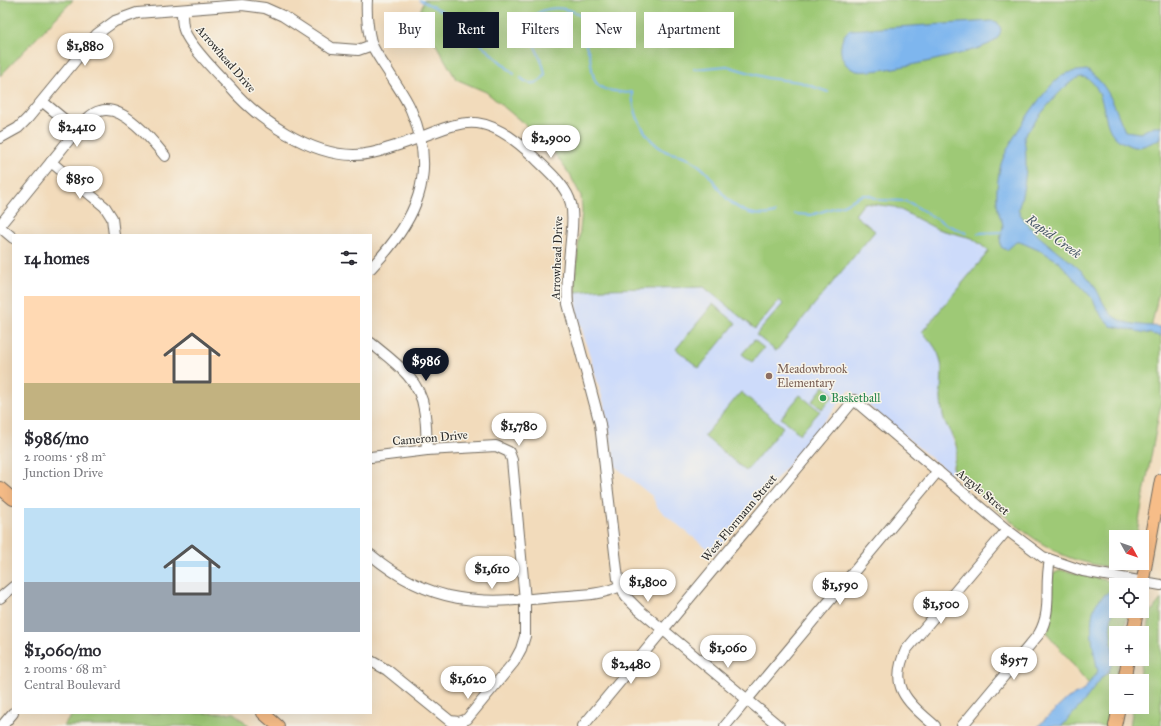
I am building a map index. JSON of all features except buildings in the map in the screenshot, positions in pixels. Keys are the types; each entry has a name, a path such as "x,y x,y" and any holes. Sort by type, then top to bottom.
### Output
{"main road":[{"path":"1143,578 1161,480"},
{"path":"0,488 12,499"},
{"path":"264,714 278,726"},
{"path":"1115,726 1118,714"}],"street":[{"path":"368,0 368,21 372,45 411,110 420,137 424,158 423,181 419,199 412,216 398,236 372,267"},
{"path":"0,138 18,128 42,102 97,34 111,24 138,13 242,5 265,8 283,16 332,48 358,50 372,45"},
{"name":"Arrowhead Drive","path":"182,10 183,26 188,39 236,95 261,115 301,142 339,154 355,155 378,152 455,124 477,123 495,128 510,136 537,160 560,184 571,203 572,218 567,284 568,304 600,424 607,476 615,561 620,586"},
{"path":"42,102 77,130"},
{"path":"12,237 0,226 77,130 86,120 99,111 110,109 120,113 152,139 165,156"},
{"path":"51,162 105,207 112,218 114,234"},
{"path":"372,344 404,370 414,383 424,409 427,450"},
{"name":"Argyle Street","path":"854,400 1031,549 1050,560 1083,571 1115,578"},
{"name":"West Flormann Street","path":"583,726 662,629 854,400"},
{"name":"Cameron Drive","path":"372,456 427,450 496,446 509,452 512,460 525,600"},
{"path":"725,726 938,471"},
{"path":"935,726 911,705 902,692 899,676 899,664 906,650 1007,530"},
{"path":"372,556 403,578 448,596 484,602 525,600 606,592 620,586 631,603 779,726"},
{"path":"962,726 1039,634 1046,622 1048,610 1047,573 1050,560"},
{"name":"Argyle Street","path":"1149,584 1161,585"},
{"path":"0,598 12,588"},
{"path":"372,662 387,670 450,721 459,722 467,719 514,662 521,649 525,636 525,600"},
{"path":"2,726 12,714"}],"shaded area":[{"name":"Meadowbrook Elementary","path":"864,203 895,207 937,229 972,238 989,252 922,332 936,346 941,357 943,415 957,450 952,466 953,471 950,474 850,390 714,554 668,517 658,508 652,496 616,467 604,404 577,313 576,292 603,289 704,287 755,329"}],"green space":[{"path":"0,0 73,0 0,76"},
{"path":"424,0 1161,0 1161,281 1151,329 1161,331 1161,403 1137,530 1109,530 1109,567 1076,560 1043,544 1027,533 953,471 957,450 955,441 943,415 941,402 941,363 938,353 932,343 922,332 989,251 972,238 937,229 895,207 864,203 855,215 875,231 776,351 756,335 783,304 779,300 755,329 704,287 603,289 576,292 575,279 582,211 581,196 570,175 547,143 486,92 456,79 435,43 435,12 420,12"},
{"path":"713,304 736,323 699,368 676,349"},
{"path":"754,340 764,348 752,362 742,354"},
{"name":"Basketball","path":"824,386 834,395 822,409 812,401"},
{"path":"741,392 783,427 746,471 704,436"},
{"path":"800,395 820,411 800,434 781,418"},
{"path":"1061,570 1109,581 1109,618 1127,618 1125,626 1109,626 1109,666 1118,666 1116,674 1109,674 1109,711 1106,726 1062,726 1093,689 1047,633 1052,617 1053,574"},
{"path":"1161,599 1161,726 1130,726 1132,714 1149,714 1149,674 1139,674 1141,666 1149,666 1148,626 1151,612"},
{"path":"73,714 236,714 249,726 63,726"}],"water":[{"path":"992,21 997,22 1001,29 999,36 993,42 966,52 903,67 883,70 857,71 846,64 841,53 842,40 849,30"},
{"path":"1087,70 1095,76 1106,90 1125,131 1140,133 1154,126 1161,126 1161,138 1152,143 1139,147 1133,147 1118,139 1109,129 1096,87 1089,79 1082,77 1076,79 1068,84 1051,102 1034,122 1024,137 1026,174 1018,210 1025,221 1042,239 1072,262 1090,280 1106,308 1113,316 1124,322 1161,327 1161,336 1111,326 1101,315 1092,298 1058,261 1043,252 1020,242 1016,242 1007,250 1001,247 1000,244 1003,223 999,216 997,185 1003,158 1009,146 1026,118 1055,81 1063,75 1075,71"},
{"path":"1109,592 1109,618 1111,618 1110,626 1109,626 1109,666 1111,666 1108,673 1103,676 1082,704 1062,726 1038,726 1068,698 1083,691 1098,671 1094,654 1091,624 1095,607 1102,597"}],"waterway":[{"path":"420,0 446,13 514,74"},
{"path":"521,78 524,81 534,83 540,81 545,75 530,32 532,19 544,10 553,8 570,10 577,13 584,22 583,38 589,53 596,83 606,90 625,93 632,92 637,117 651,140 665,151 681,155 695,162 703,169 727,199 739,208 746,212 759,215 775,213"},
{"path":"694,69 727,66 767,78 800,82 828,92"},
{"path":"795,214 811,215 843,205 862,195 868,195 880,200 905,201 945,224 966,233"},
{"path":"978,233 1002,232"}],"place":[{"name":"Meadowbrook Elementary","path":"769,376"},
{"name":"Basketball","path":"823,398"}],"water label":[{"name":"Rapid Creek","path":"1054,236"}]}
